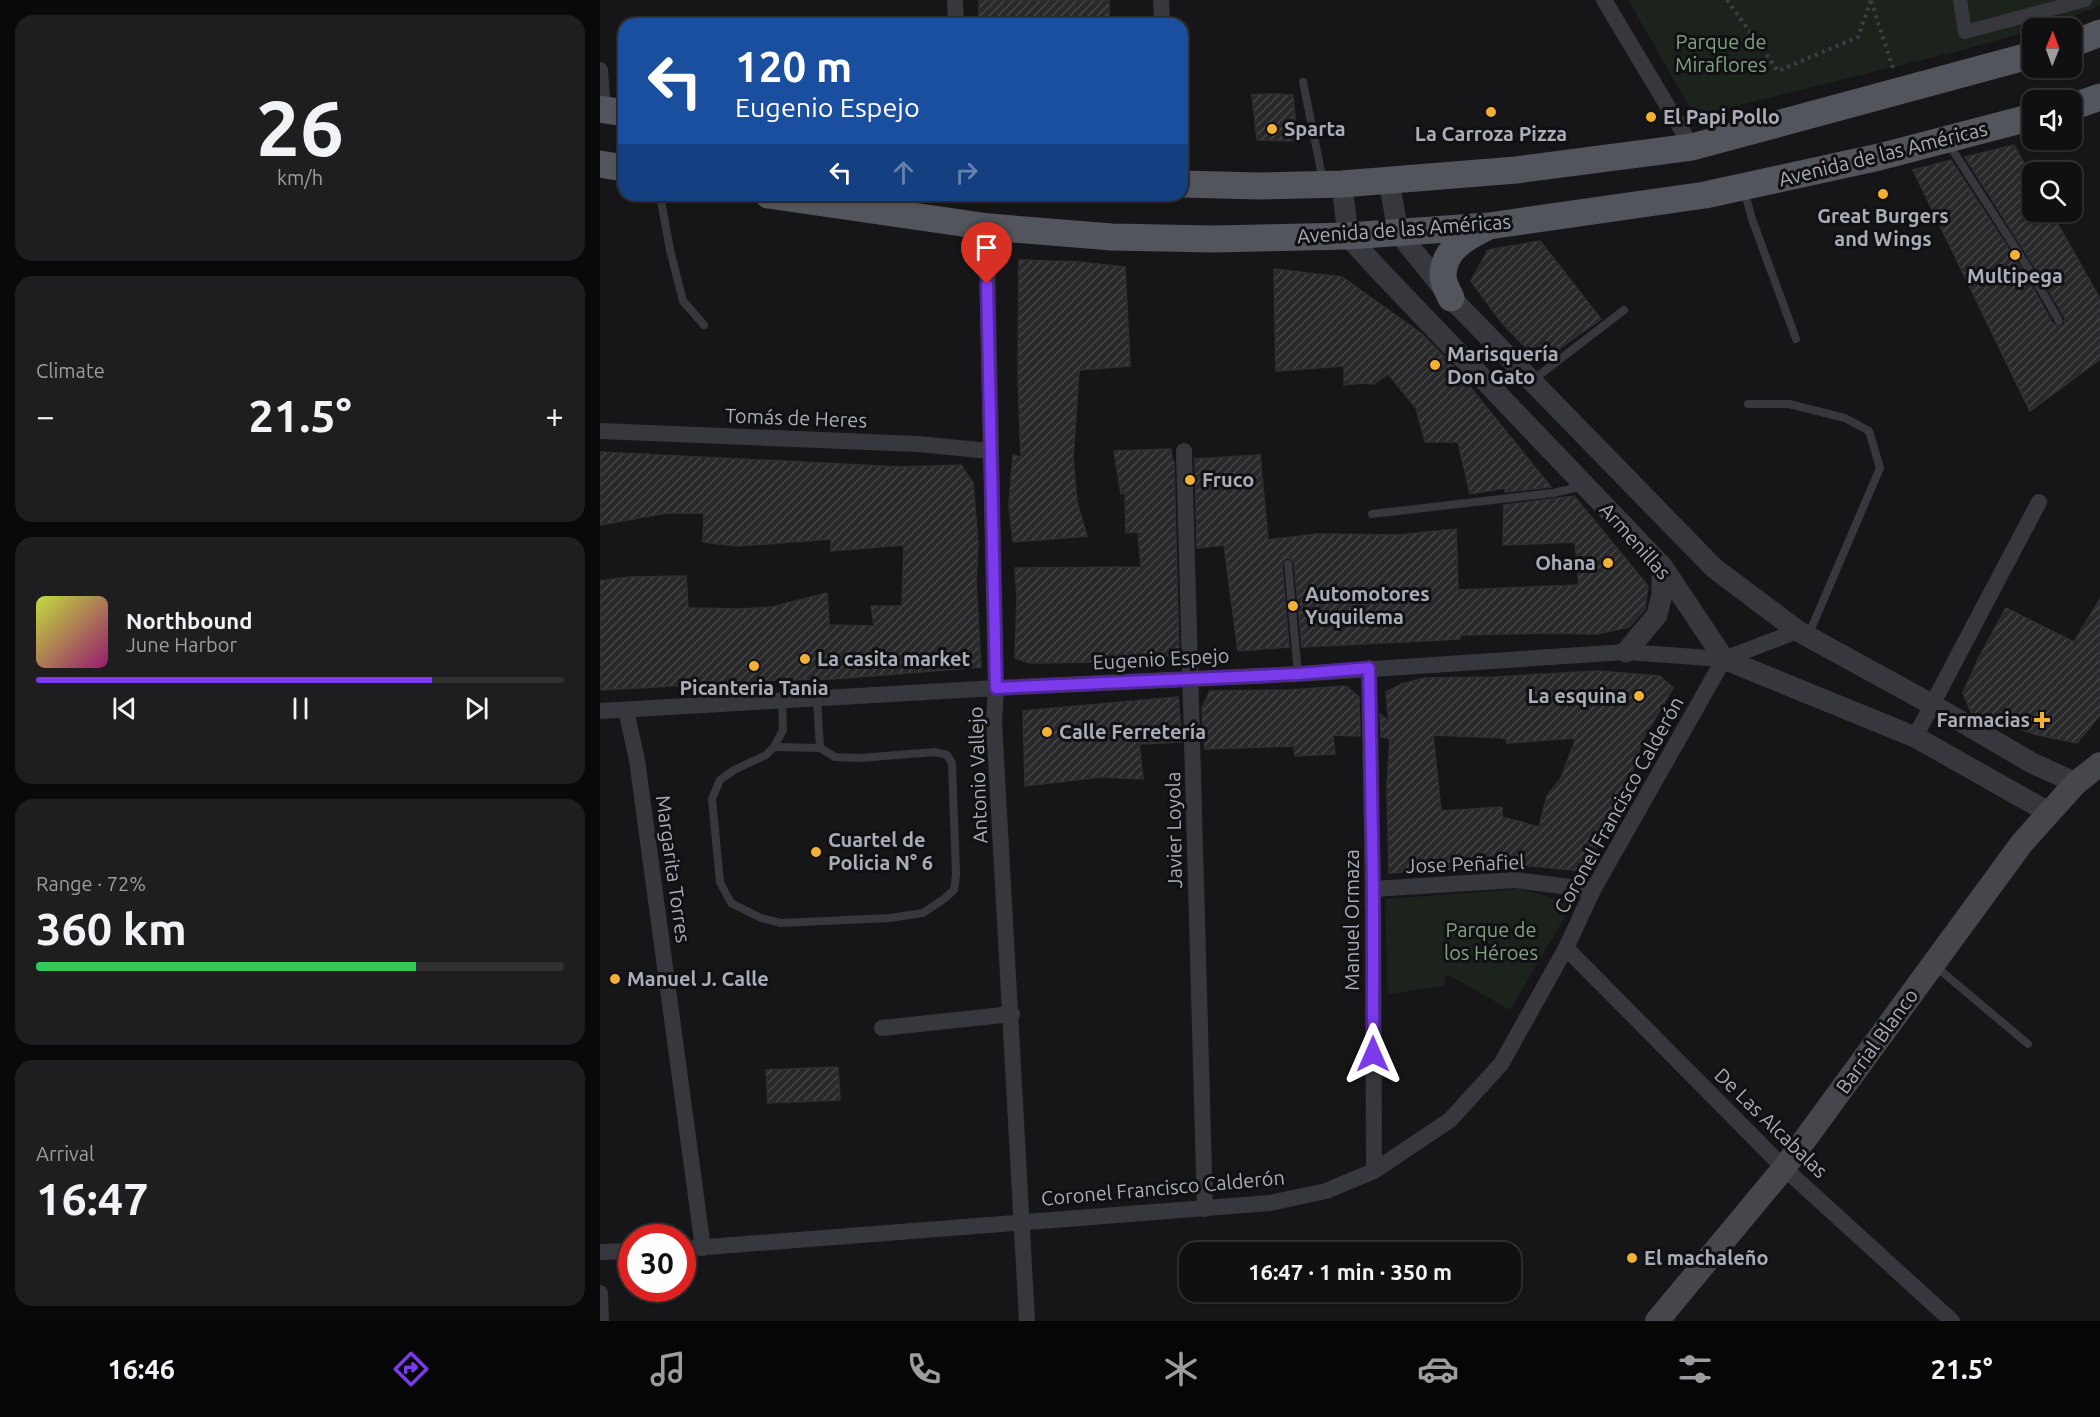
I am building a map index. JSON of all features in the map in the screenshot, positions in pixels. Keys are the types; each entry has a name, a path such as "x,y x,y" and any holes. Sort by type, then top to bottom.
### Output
{"main road":[{"path":"2082,40 2100,33"},
{"path":"1188,184 1259,186 1389,181 1516,170 1692,147 2022,58"},
{"path":"2082,103 2100,97"},
{"name":"Avenida de las Américas","path":"809,201 989,227 1112,237 1202,239 1348,236 1489,226 1705,195 1879,157 2022,120"},
{"path":"600,164 618,167"},
{"path":"1451,298 1442,277 1447,257 1461,240 1489,226"},
{"name":"Barrial Blanco","path":"1657,1321 1784,1168 2022,843 2076,783 2100,765"}],"street":[{"path":"955,0 956,18"},
{"path":"1161,0 1162,18"},
{"path":"1604,0 1692,147"},
{"path":"1960,0 1965,32 2085,0"},
{"path":"600,70 609,111"},
{"name":"Armenillas","path":"1389,181 1398,232 1451,298 1714,568 1803,634 1932,704 2032,763 2076,783"},
{"path":"1333,184 1348,236"},
{"name":"Antonio Vallejo","path":"989,227 987,260 996,688 994,722 1012,1014 1027,1321"},
{"name":"Armenillas","path":"1348,236 1662,566 1724,659"},
{"name":"Tomás de Heres","path":"600,431 918,444 990,451"},
{"name":"Javier Loyola","path":"1184,451 1205,1209"},
{"path":"1915,737 2039,502"},
{"path":"1626,651 1657,615 1662,594 1662,566"},
{"path":"1724,659 1803,634"},
{"name":"Eugenio Espejo","path":"600,711 996,688 1298,674 1626,651 1724,659"},
{"path":"1724,659 1915,737 2048,812"},
{"name":"Coronel Francisco Calderón","path":"696,1248 1270,1203 1326,1191 1374,1172 1450,1120 1501,1064 1566,948 1593,890 1724,659"},
{"name":"Manuel Ormaza","path":"1369,668 1373,889 1374,1172"},
{"name":"Margarita Torres","path":"626,710 637,760 703,1248"},
{"name":"Jose Peñafiel","path":"1373,889 1515,880 1593,890"},
{"name":"De Las Alcabalas","path":"1566,948 1784,1168 1952,1321"},
{"path":"882,1028 1012,1014"},
{"path":"600,1252 618,1251"},
{"path":"600,1293 601,1321"}],"lane":[{"path":"1303,82 1333,184"},
{"path":"1946,140 2026,264 2059,321"},
{"path":"1743,187 1752,219 1796,339"},
{"path":"661,201 683,301 704,325"},
{"path":"1531,382 1624,310"},
{"path":"1748,404 1789,404 1845,418 1869,432 1880,468 1803,634"},
{"path":"1372,514 1553,493 1584,486"},
{"path":"1288,564 1298,674"},
{"path":"817,699 820,748"},
{"path":"774,747 820,748 835,757 859,758 935,752 947,755 952,763 956,875 954,890 923,913 890,918 781,923 760,918 731,903 720,882 712,799 720,780 734,770 766,755 774,747 783,729 782,701"},
{"path":"1933,964 2028,1044"}],"path":[{"path":"1727,0 1778,71 1858,37 1871,0"},
{"path":"1871,0 1900,92"}],"green space":[{"name":"Parque de Miraflores","path":"1628,0 2100,0 2100,5 2069,18 2022,18 2022,33 1963,50 1695,116"},
{"name":"Parque de los Héroes","path":"1519,889 1573,903 1510,1010 1447,974 1444,986 1388,994 1385,899"}],"building":[{"path":"979,0 1109,0 1109,18 979,18"},
{"path":"1252,95 1293,95 1297,141 1257,140"},
{"name":"Multipega","path":"2014,145 2023,162 2022,222 2057,222 2100,299 2100,359 2030,411 1913,170 1951,160 2027,277 2053,324 2060,327 2065,324 2065,318 1965,157"},
{"path":"1540,241 1601,319 1540,362 1502,323 1471,281 1488,250"},
{"path":"1019,260 1079,262 1125,267 1130,366 1079,370 1073,459 1077,502 1087,536 1013,542 1009,505 1013,455 1021,457 1018,377"},
{"path":"1274,269 1342,277 1422,334 1453,366 1551,487 1505,492 1505,488 1470,494 1458,442 1425,442 1416,408 1388,374 1374,384 1344,385 1344,366 1276,371"},
{"path":"1171,449 1172,461 1174,461 1179,655 1107,662 1030,663 1015,658 1017,597 1015,568 1141,567 1138,532 1126,533 1125,493 1121,494 1114,451"},
{"path":"600,452 901,467 961,465 973,483 978,543 976,581 981,667 833,679 600,690 600,581 628,577 686,576 688,608 772,607 827,593 829,625 874,626 871,606 902,606 904,545 831,551 831,539 737,546 703,542 704,513 666,513 600,525"},
{"path":"1260,455 1268,540 1317,534 1400,535 1456,529 1458,590 1579,585 1575,542 1503,545 1504,505 1574,496 1648,586 1645,609 1629,627 1597,634 1460,635 1460,639 1302,647 1294,563 1287,558 1282,565 1289,647 1238,651 1224,545 1197,548 1195,459"},
{"path":"2100,599 2100,715 2077,743 2034,734 1971,712 1963,693 1979,657 2006,608 2074,642"},
{"path":"1598,671 1660,676 1673,688 1642,741 1624,798 1609,821 1584,871 1504,866 1389,873 1387,787 1390,738 1381,737 1380,714 1389,722 1386,692 1402,684 1425,678","holes":["1433,735 1506,738 1507,743 1576,738 1561,778 1547,796 1539,827 1502,817 1502,807 1441,811"]},
{"path":"1346,686 1359,697 1360,736 1333,735 1335,754 1295,756 1294,746 1205,749 1202,708 1210,691 1289,690"},
{"path":"1178,697 1182,742 1139,744 1143,779 1101,777 1025,786 1023,711"},
{"path":"838,1067 840,1100 768,1103 766,1070"}],"place":[{"name":"La Carroza Pizza","path":"1491,112"},
{"name":"El Papi Pollo","path":"1651,117"},
{"name":"Sparta","path":"1272,129"},
{"name":"Great Burgers and Wings","path":"1883,194"},
{"name":"Multipega","path":"2015,255"},
{"name":"Marisquería Don Gato","path":"1435,365"},
{"name":"Fruco","path":"1190,480"},
{"name":"Ohana","path":"1608,563"},
{"name":"Automotores Yuquilema","path":"1293,606"},
{"name":"La casita market","path":"805,659"},
{"name":"Picanteria Tania","path":"754,666"},
{"name":"La esquina","path":"1639,696"},
{"name":"Farmacias","path":"2042,720"},
{"name":"Calle Ferretería","path":"1047,732"},
{"name":"Cuartel de Policia N° 6","path":"816,852"},
{"name":"Manuel J. Calle","path":"615,979"},
{"name":"El machaleño","path":"1632,1258"}],"route":[{"path":"987,284 996,688 1298,674 1369,668 1373,1054"}]}
